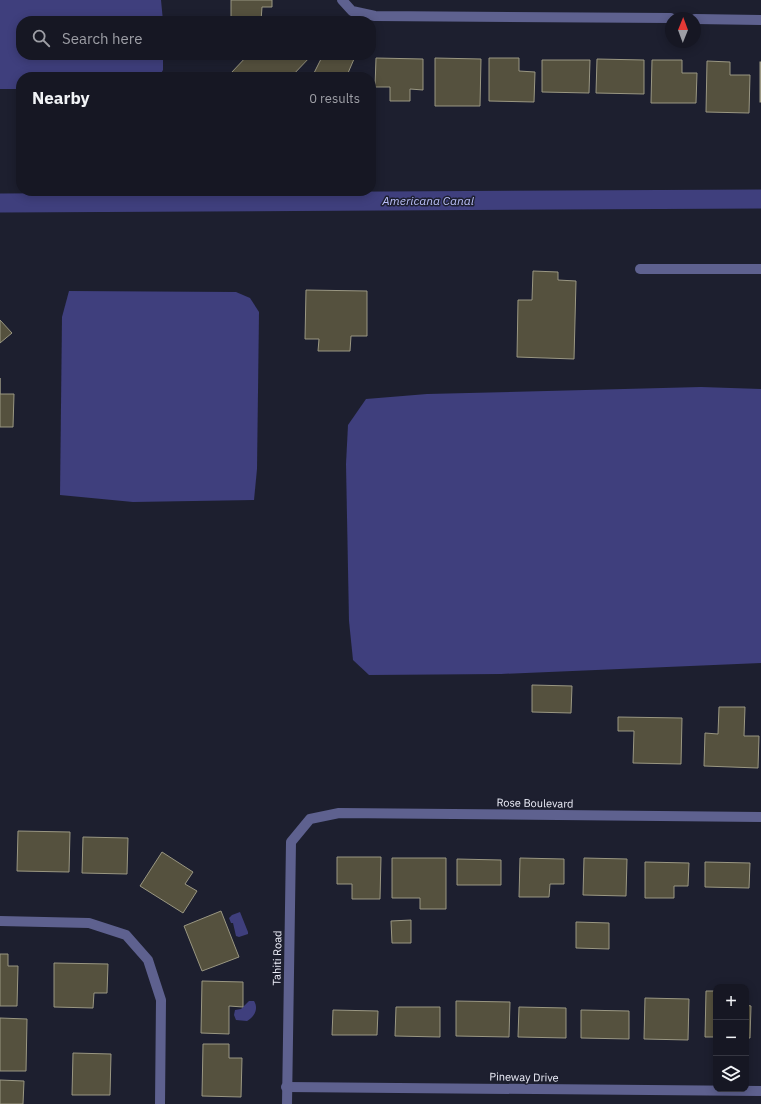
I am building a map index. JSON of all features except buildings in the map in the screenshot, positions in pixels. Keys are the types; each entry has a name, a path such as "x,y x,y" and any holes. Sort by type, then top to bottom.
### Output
{"street":[{"path":"342,0 352,11 375,16"},
{"path":"376,16 665,18"},
{"path":"701,19 761,20"},
{"path":"640,269 761,269"},
{"name":"Rose Boulevard","path":"310,819 340,813 761,817"},
{"name":"Tahiti Road","path":"287,1104 286,1087 291,842 310,819"},
{"path":"0,922 89,923 126,935 148,960 162,1000 160,1104"},
{"name":"Pineway Drive","path":"286,1087 761,1091"}],"shaded area":[{"path":"0,0 161,0 163,16 16,16 16,60 163,60 162,72 16,72 16,89 0,89"},
{"path":"69,291 236,292 250,298 259,312 257,469 254,500 133,502 60,495 62,317"},
{"path":"701,387 761,389 761,663 501,674 369,675 353,660 349,621 346,464 348,425 366,399 427,394"},
{"path":"240,912 248,934 239,937 236,936 233,923 231,923 229,918"},
{"path":"249,1001 254,1001 256,1010 254,1015 247,1021 236,1020 234,1015 235,1010 241,1009"}],"waterway":[{"name":"Americana Canal","path":"0,203 761,199"}]}
